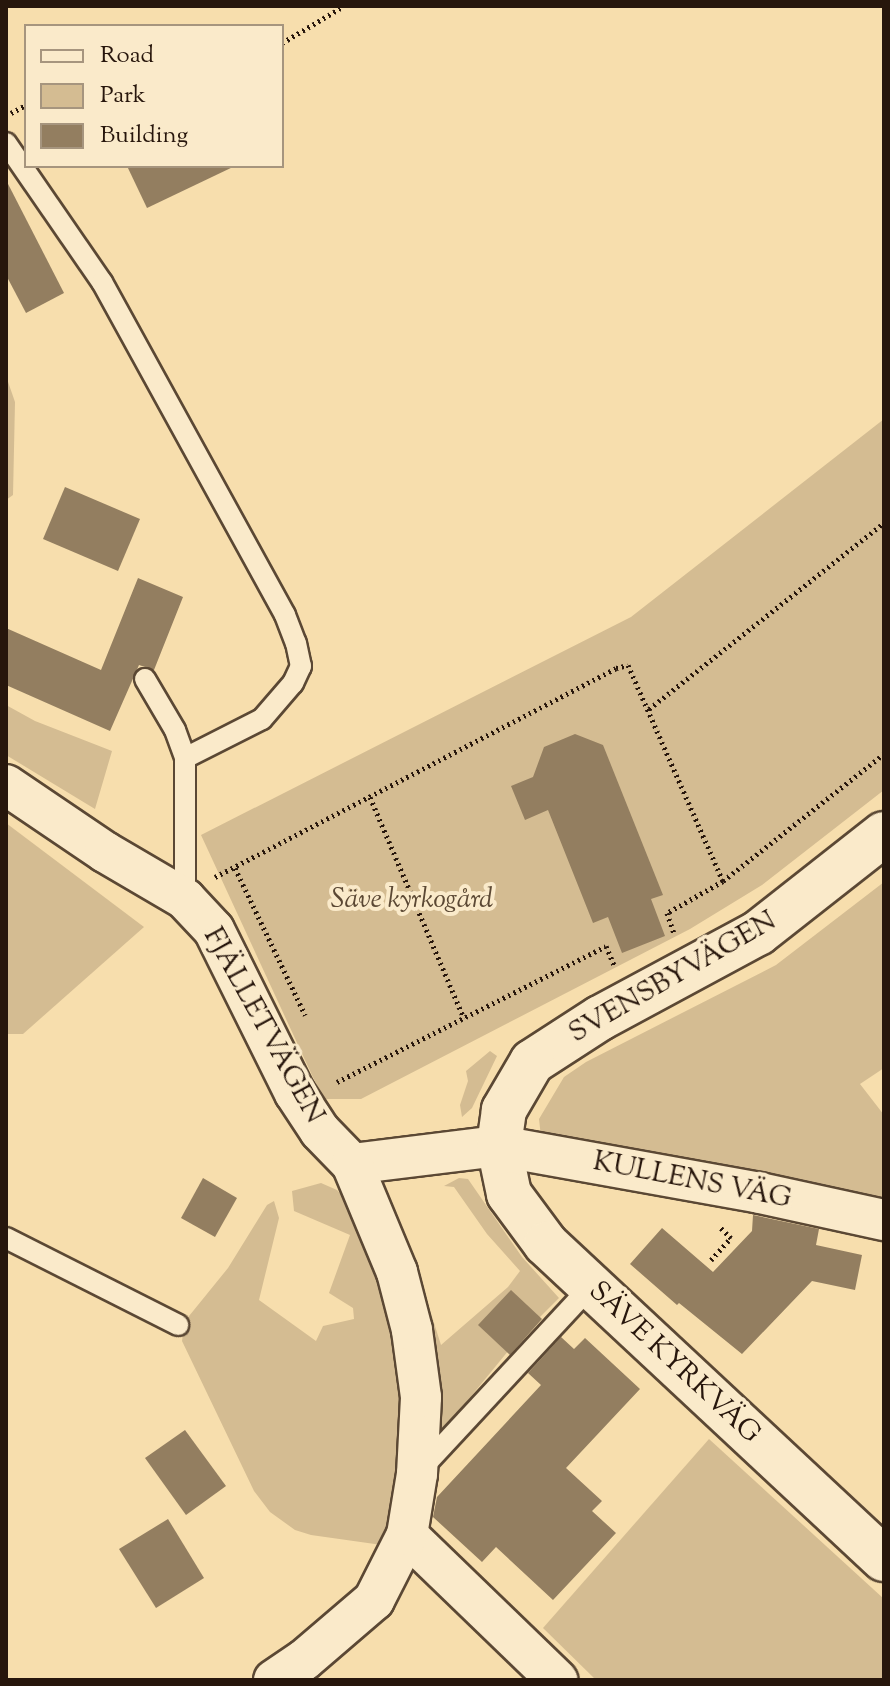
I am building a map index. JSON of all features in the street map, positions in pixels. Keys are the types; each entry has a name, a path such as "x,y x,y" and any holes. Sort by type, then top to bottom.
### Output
{"street":[{"name":"FJÄLLETVÄGEN","path":"6,785 105,852 186,890 214,930 295,1093 320,1131 352,1164"},
{"name":"SVENSBYVÄGEN","path":"499,1146 504,1110 532,1062 590,1024 758,933 884,834"},
{"path":"274,1680 304,1660 374,1600 407,1535 417,1474 421,1397 412,1330 397,1272 352,1164 499,1146"},
{"name":"KULLENS VÄG","path":"499,1146 760,1193 884,1220"},
{"name":"SÄVE KYRKVÄG","path":"499,1146 504,1182 517,1208 546,1244 884,1559"},
{"path":"407,1535 557,1680"}],"lane":[{"path":"6,143 102,282 285,615 296,643 301,666 293,683 262,719 185,758"},
{"path":"145,679 175,730 185,758 186,890"},
{"path":"6,1238 178,1325"},
{"path":"417,1474 591,1286"}],"path":[{"path":"284,42 344,6"},
{"path":"6,115 24,106"},
{"path":"649,709 884,523"},
{"path":"186,890 235,868 619,667 631,668 723,881"},
{"path":"677,943 667,913 723,881 884,754"},
{"path":"370,797 464,1018"},
{"path":"235,868 310,1025"},
{"path":"330,1068 337,1082 606,946 617,969"}],"green space":[{"path":"6,376 15,402 13,495 6,500"},
{"name":"Säve kyrkogård","path":"884,419 884,790 762,885 690,929 361,1099 323,1099 201,835 631,617"},
{"path":"6,705 35,721 112,751 95,809 6,755"},
{"path":"6,823 144,927 23,1034 6,1034"},
{"path":"884,882 884,1068 860,1084 884,1115 884,1205 541,1137 539,1119 564,1077 586,1062 776,965"},
{"path":"490,1051 497,1056 472,1108 462,1117 460,1105 468,1081 466,1071"},
{"path":"459,1178 468,1179 522,1257 559,1298 518,1339 445,1428 434,1436 416,1266 441,1345 508,1287 520,1271 487,1234 454,1187 444,1186"},
{"path":"321,1183 337,1190 363,1220 410,1381 389,1546 311,1535 295,1530 270,1512 254,1491 182,1341 185,1321 228,1268 267,1205 274,1201 279,1218 259,1300 316,1341 323,1326 354,1319 353,1308 329,1293 350,1235 294,1211 292,1191"},
{"path":"709,1439 884,1599 884,1680 596,1680 543,1628"}],"building":[{"path":"128,168 231,168 147,208"},
{"path":"6,180 64,293 26,313 6,275"},
{"path":"65,487 140,519 118,571 43,539"},
{"path":"138,578 183,597 154,670 139,665 110,731 6,685 6,628 101,670"},
{"path":"575,734 603,745 663,895 651,899 665,936 622,953 608,917 593,923 548,810 525,820 511,786 533,777 544,747"},
{"path":"203,1178 237,1198 215,1237 181,1218"},
{"path":"753,1215 819,1229 816,1245 862,1255 855,1290 812,1281 742,1354 679,1303 677,1305 630,1264 662,1228 713,1272 752,1231"},
{"path":"511,1290 542,1319 510,1355 478,1325"},
{"path":"561,1337 574,1349 585,1338 640,1389 566,1468 602,1501 592,1511 616,1533 553,1600 496,1547 482,1562 433,1517 437,1497 541,1385 528,1373"},
{"path":"185,1430 226,1486 186,1515 145,1458"},
{"path":"168,1519 204,1578 156,1608 119,1549"}]}
